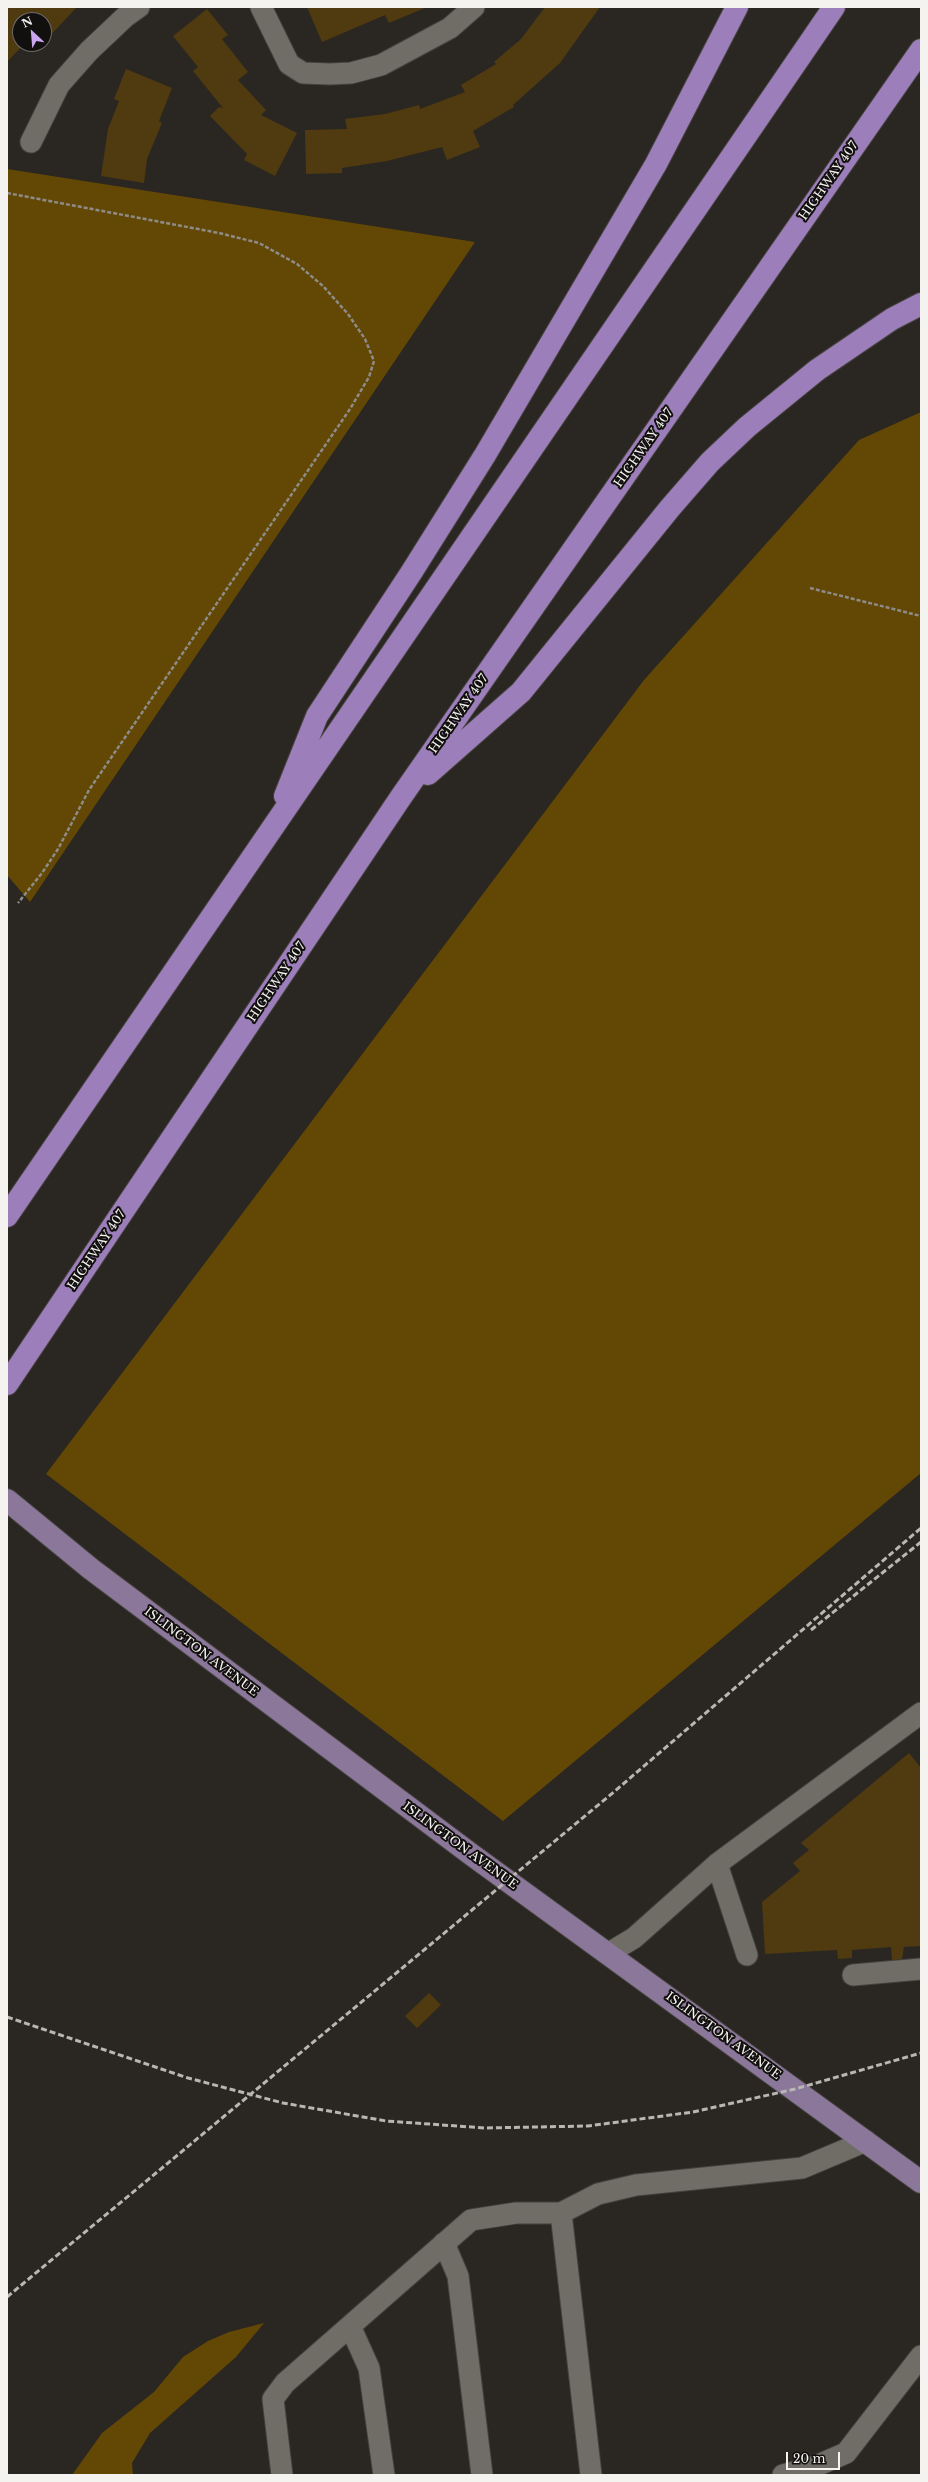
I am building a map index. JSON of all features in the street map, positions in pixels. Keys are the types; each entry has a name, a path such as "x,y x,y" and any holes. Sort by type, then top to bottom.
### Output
{"highway":[{"path":"271,832 317,716 411,573 485,456 656,164 737,7"},
{"path":"7,1216 834,7"},
{"name":"HIGHWAY 407","path":"7,1384 402,797 921,50"},
{"path":"402,797 520,692 670,508 715,457 747,427 817,370 892,319 921,304"}],"main road":[{"name":"ISLINGTON AVENUE","path":"7,1500 91,1569 472,1855 609,1953 921,2182"}],"street":[{"path":"31,142 59,85 89,51 125,16 139,7"},
{"path":"261,7 289,64 303,74 351,73 381,65 450,28 474,7"},
{"path":"609,1953 634,1938 717,1864 921,1713"},
{"path":"717,1864 747,1955"},
{"path":"853,1975 921,1969"},
{"path":"282,2475 273,2399 286,2383 471,2220 516,2213 561,2213 598,2194 636,2185 802,2168 866,2141"},
{"path":"561,2213 591,2475"},
{"path":"444,2243 458,2276 482,2475"},
{"path":"350,2326 369,2368 384,2475"},
{"path":"783,2475 816,2466 846,2453 921,2356"}],"path":[{"path":"7,193 219,233 259,243 297,264 323,286 348,314 365,339 374,361 369,377 350,409 89,790 58,849 42,873 18,903"},
{"path":"810,588 921,616"}],"shaded area":[{"path":"7,169 475,242 30,902 7,875"},
{"path":"921,412 921,1473 503,1821 46,1474 644,680 859,440"},
{"path":"264,2323 236,2357 150,2433 132,2463 133,2475 72,2475 102,2433 154,2392 183,2357 208,2341 229,2332"}],"building":[{"path":"7,7 77,7 52,34 52,12 12,12 12,52 16,52 7,62"},
{"path":"307,7 427,7 389,23 385,15 322,42"},
{"path":"545,7 600,7 560,63 513,105 514,107 473,131 480,147 447,160 442,147 387,161 342,168 342,173 306,174 305,130 347,129 345,119 385,114 419,105 420,109 465,92 461,85 496,64 494,62 521,39"},
{"path":"207,9 228,35 222,39 248,72 238,80 266,110 261,115 297,133 275,176 244,160 247,154 210,116 219,107 223,108 193,71 198,67 173,36"},
{"path":"126,69 172,88 159,121 162,123 147,159 144,183 101,176 108,129 119,101 114,99"},
{"path":"909,1753 921,1768 921,1946 904,1947 902,1959 892,1960 891,1947 852,1950 852,1958 838,1959 837,1950 765,1954 762,1902 800,1871 793,1863 809,1850 801,1843"},
{"path":"429,1993 441,2005 417,2028 405,2016"}],"railway":[{"path":"7,2297 615,1791 921,1528"},
{"path":"811,1630 921,1542"},
{"path":"7,2017 188,2078 283,2103 386,2121 485,2128 588,2126 693,2112 795,2089 921,2053"}]}
